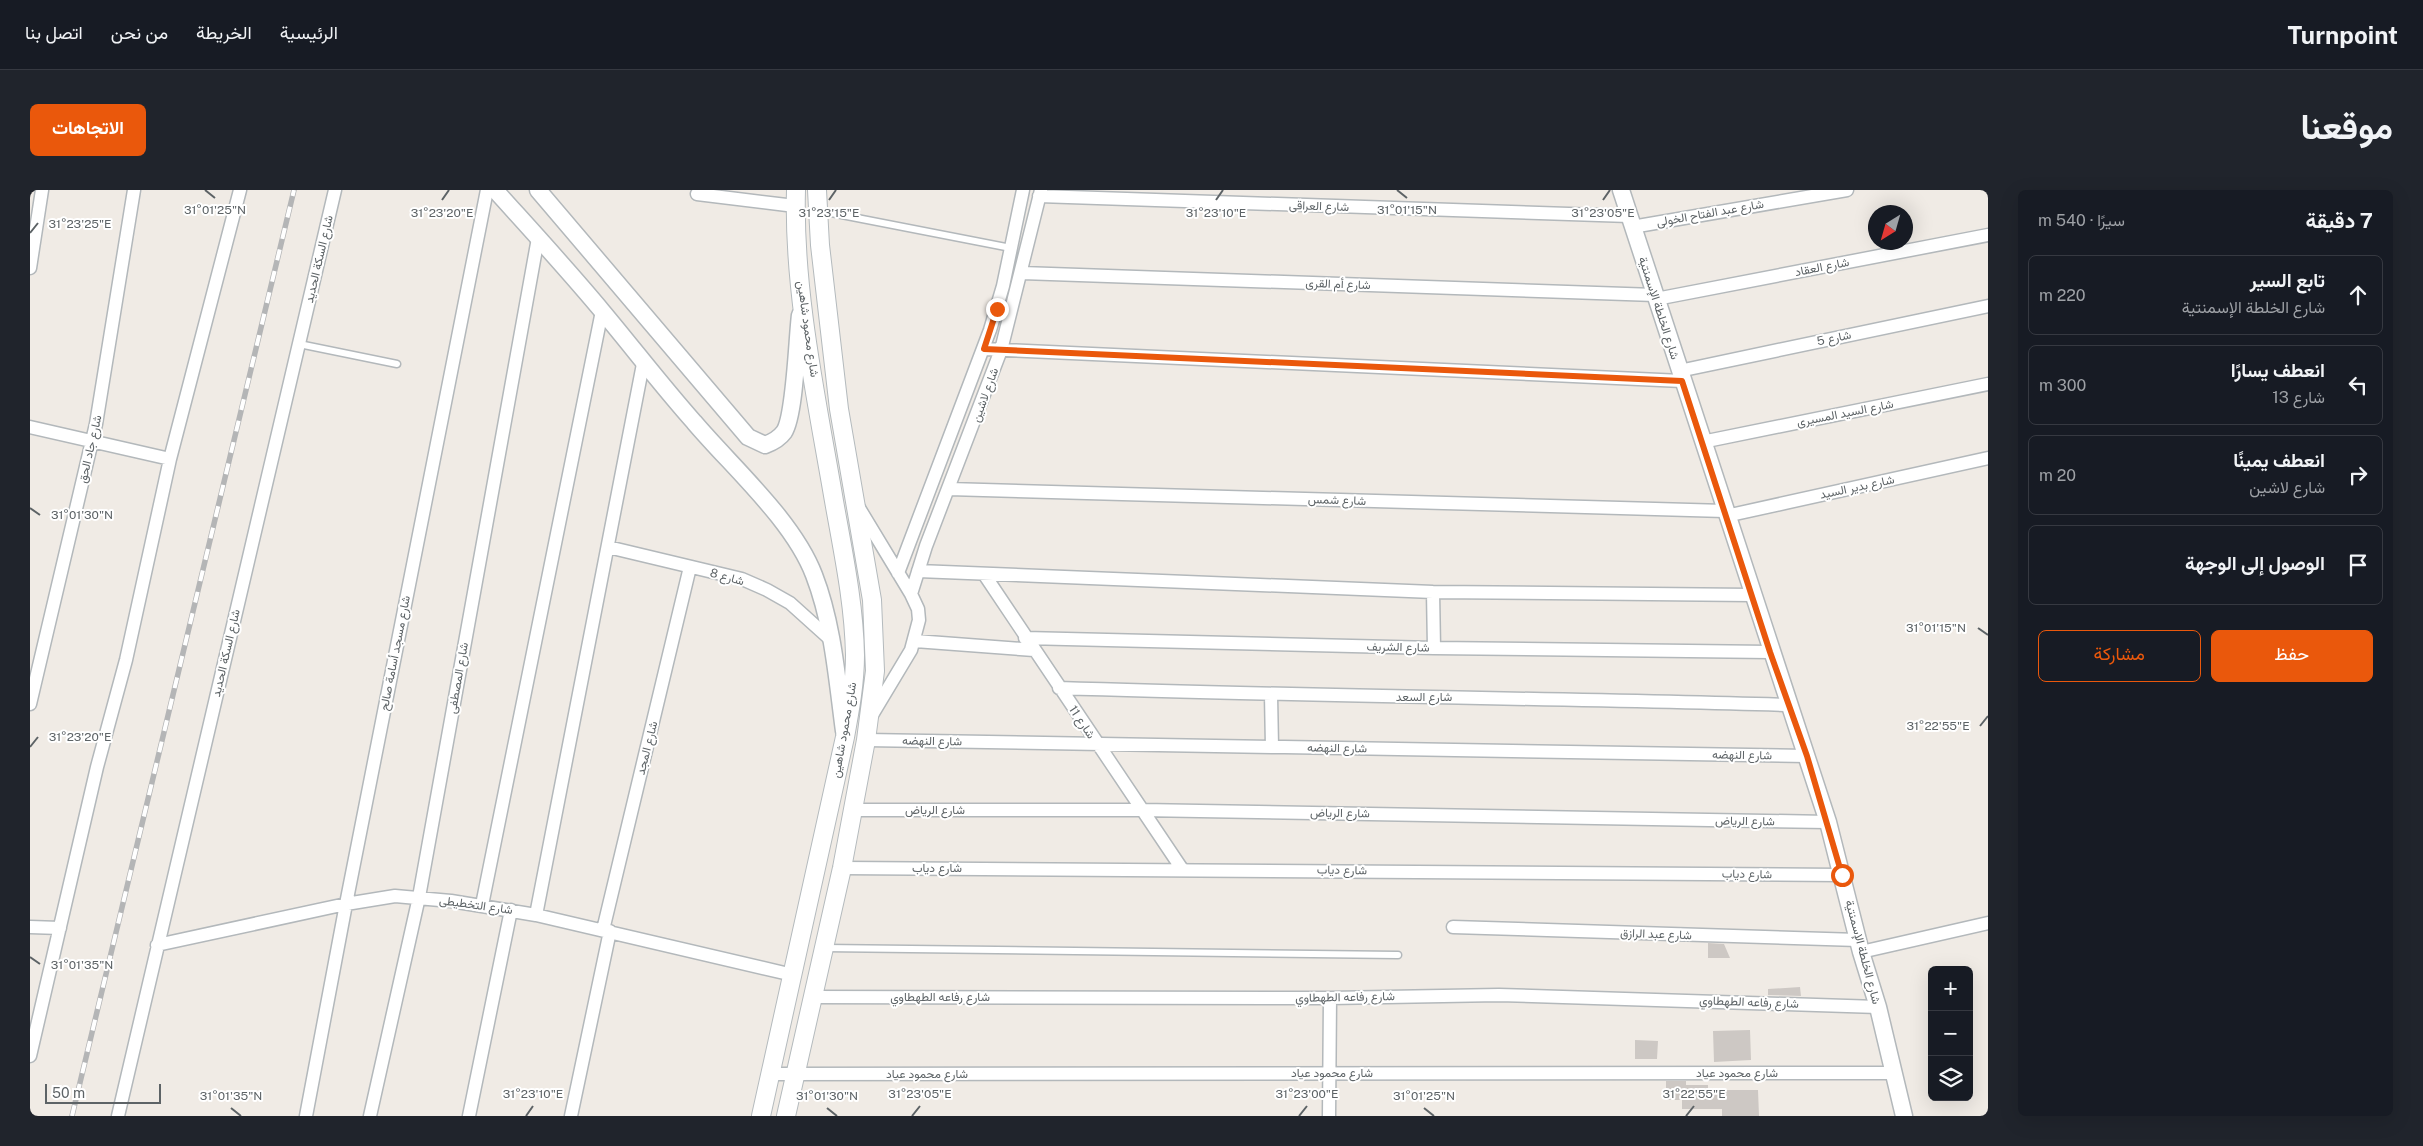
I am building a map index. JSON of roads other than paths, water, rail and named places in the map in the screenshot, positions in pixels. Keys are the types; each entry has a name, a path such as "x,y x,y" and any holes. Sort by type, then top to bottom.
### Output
{"main road":[{"name":"شارع محمود شاهين","path":"786,1116 811,997 842,868 866,740 875,671 875,636 868,571 854,499 828,327 817,190"},
{"name":"شارع محمود شاهين","path":"761,1116 845,737 855,657 852,603 802,296 796,198"}],"street":[{"path":"30,268 42,190"},
{"name":"شارع جاد الحق","path":"30,704 93,440 134,190"},
{"path":"30,1056 97,768 126,660 170,459 240,190"},
{"name":"شارع السكة الحديد","path":"118,1116 335,190"},
{"name":"شارع مسجد أسامة صالح","path":"306,1116 487,190"},
{"path":"495,190 602,312 644,364 764,500 802,549 814,575 822,601 830,639 845,737"},
{"path":"538,190 748,437 765,445 776,440 786,430 793,388 802,296"},
{"name":"شارع لاشين","path":"898,573 984,349 997,309 1023,190"},
{"name":"شارع الخلطة الإسمنتية","path":"1621,190 1770,652 1790,705 1828,822 1878,1007 1904,1116"},
{"name":"شارع عبد الفتاح الخولى","path":"1631,221 1847,190"},
{"name":"شارع لاشين","path":"911,594 926,546 1001,350 1022,273 1040,193"},
{"name":"شارع العراقى","path":"1040,193 1631,221"},
{"path":"697,194 796,198"},
{"name":"شارع العقاد","path":"1655,297 1988,235"},
{"name":"شارع المصطفى","path":"370,1116 419,897 538,238"},
{"name":"شارع أم القرى","path":"1022,273 1655,297"},
{"name":"شارع 5","path":"984,349 1681,376 1988,306"},
{"path":"482,905 602,312"},
{"path":"536,915 644,364"},
{"name":"شارع السيد المسيرى","path":"1702,442 1988,384"},
{"path":"30,427 170,459"},
{"name":"شارع بدير السيد","path":"1726,513 1988,458"},
{"name":"شارع شمس","path":"949,489 1726,513"},
{"path":"854,499 911,594 919,615 915,641 868,721"},
{"path":"910,539 926,546"},
{"name":"شارع 8","path":"608,547 742,579 767,590 797,609 830,639"},
{"name":"شارع المجد","path":"571,1116 606,931 690,567"},
{"path":"918,571 1433,592 1752,595"},
{"name":"شارع 11","path":"984,574 1025,638 1182,869"},
{"path":"1433,592 1434,648"},
{"name":"شارع الشريف","path":"1025,638 1434,648 1770,652"},
{"path":"915,641 1034,650"},
{"name":"شارع السعد","path":"1059,688 1271,694 1527,697 1790,705"},
{"path":"1271,694 1272,747"},
{"name":"شارع النهضه","path":"866,740 1807,756"},
{"name":"شارع الرياض","path":"853,810 1142,810 1828,822"},
{"name":"شارع دياب","path":"842,868 1842,875"},
{"name":"شارع التخطيطى","path":"157,945 346,904 395,896 419,897 482,905 536,915 793,975"},
{"path":"469,1116 511,910"},
{"name":"شارع عبد الرازق","path":"1453,927 1860,946 1988,923"},
{"path":"30,927 60,928"},
{"name":"شارع رفاعه الطهطاوي","path":"811,997 1330,998 1499,995 1584,996 1878,1007"},
{"path":"1329,1116 1330,998"},
{"name":"شارع محمود عياد","path":"770,1074 1894,1073"}],"lane":[{"path":"818,210 1011,248"},
{"path":"299,344 397,364"},
{"path":"823,948 1398,955"}],"railway":[{"path":"72,1116 294,190"}]}
